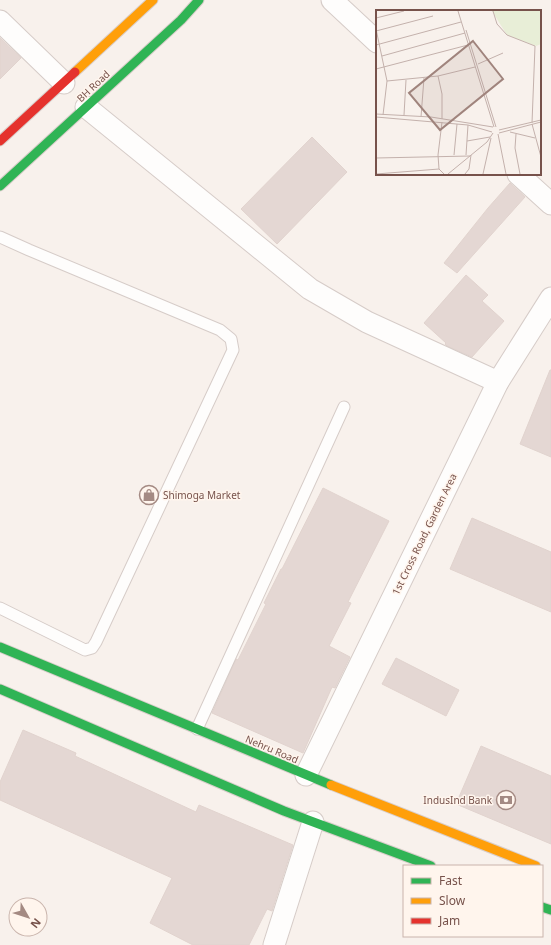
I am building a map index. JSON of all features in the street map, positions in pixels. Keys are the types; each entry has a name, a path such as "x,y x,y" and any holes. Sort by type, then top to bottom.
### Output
{"main road":[{"path":"0,141 153,0"},
{"name":"BH Road","path":"0,186 180,20 199,0"},
{"name":"Nehru Road","path":"0,647 306,775 533,865"},
{"path":"0,689 284,811 428,865"}],"street":[{"path":"332,0 376,41"},
{"path":"0,21 64,83"},
{"path":"86,107 310,289 367,322 498,382"},
{"path":"519,175 551,204"},
{"name":"1st Cross Road, Garden Area","path":"306,775 498,382 551,298"},
{"path":"274,945 313,822"}],"lane":[{"path":"0,237 220,330 230,339 233,350 92,648 85,650 0,608"},
{"path":"197,729 344,407"}],"building":[{"path":"0,38 21,58 0,79"},
{"path":"312,137 347,172 277,244 241,209"},
{"path":"510,183 525,197 457,273 444,263"},
{"path":"466,275 488,295 482,301 504,321 472,357 447,346 445,344 446,343 424,323"},
{"path":"551,370 551,457 520,444"},
{"path":"323,488 389,521 348,602 351,603 329,646 350,657 335,688 332,687 303,753 212,713 236,659 238,660 266,604 264,603"},
{"path":"472,518 551,552 551,612 450,569"},
{"path":"396,658 459,690 446,716 382,684"},
{"path":"23,730 76,753 75,756 196,812 199,805 293,845 272,911 267,909 249,945 193,945 150,923 172,878 0,800 0,782"},
{"path":"481,746 551,776 551,844 456,804"}],"traffic: fast":[{"path":"0,186 181,20 199,0"},
{"path":"0,647 331,785"},
{"path":"0,689 284,811 428,865"},
{"path":"543,907 551,910"}],"traffic: slow":[{"path":"75,72 153,0"},
{"path":"331,785 533,865"}],"traffic: jam":[{"path":"0,141 75,72"}],"place":[{"name":"Shimoga Market","path":"149,495"},
{"name":"IndusInd Bank","path":"506,800"}]}
